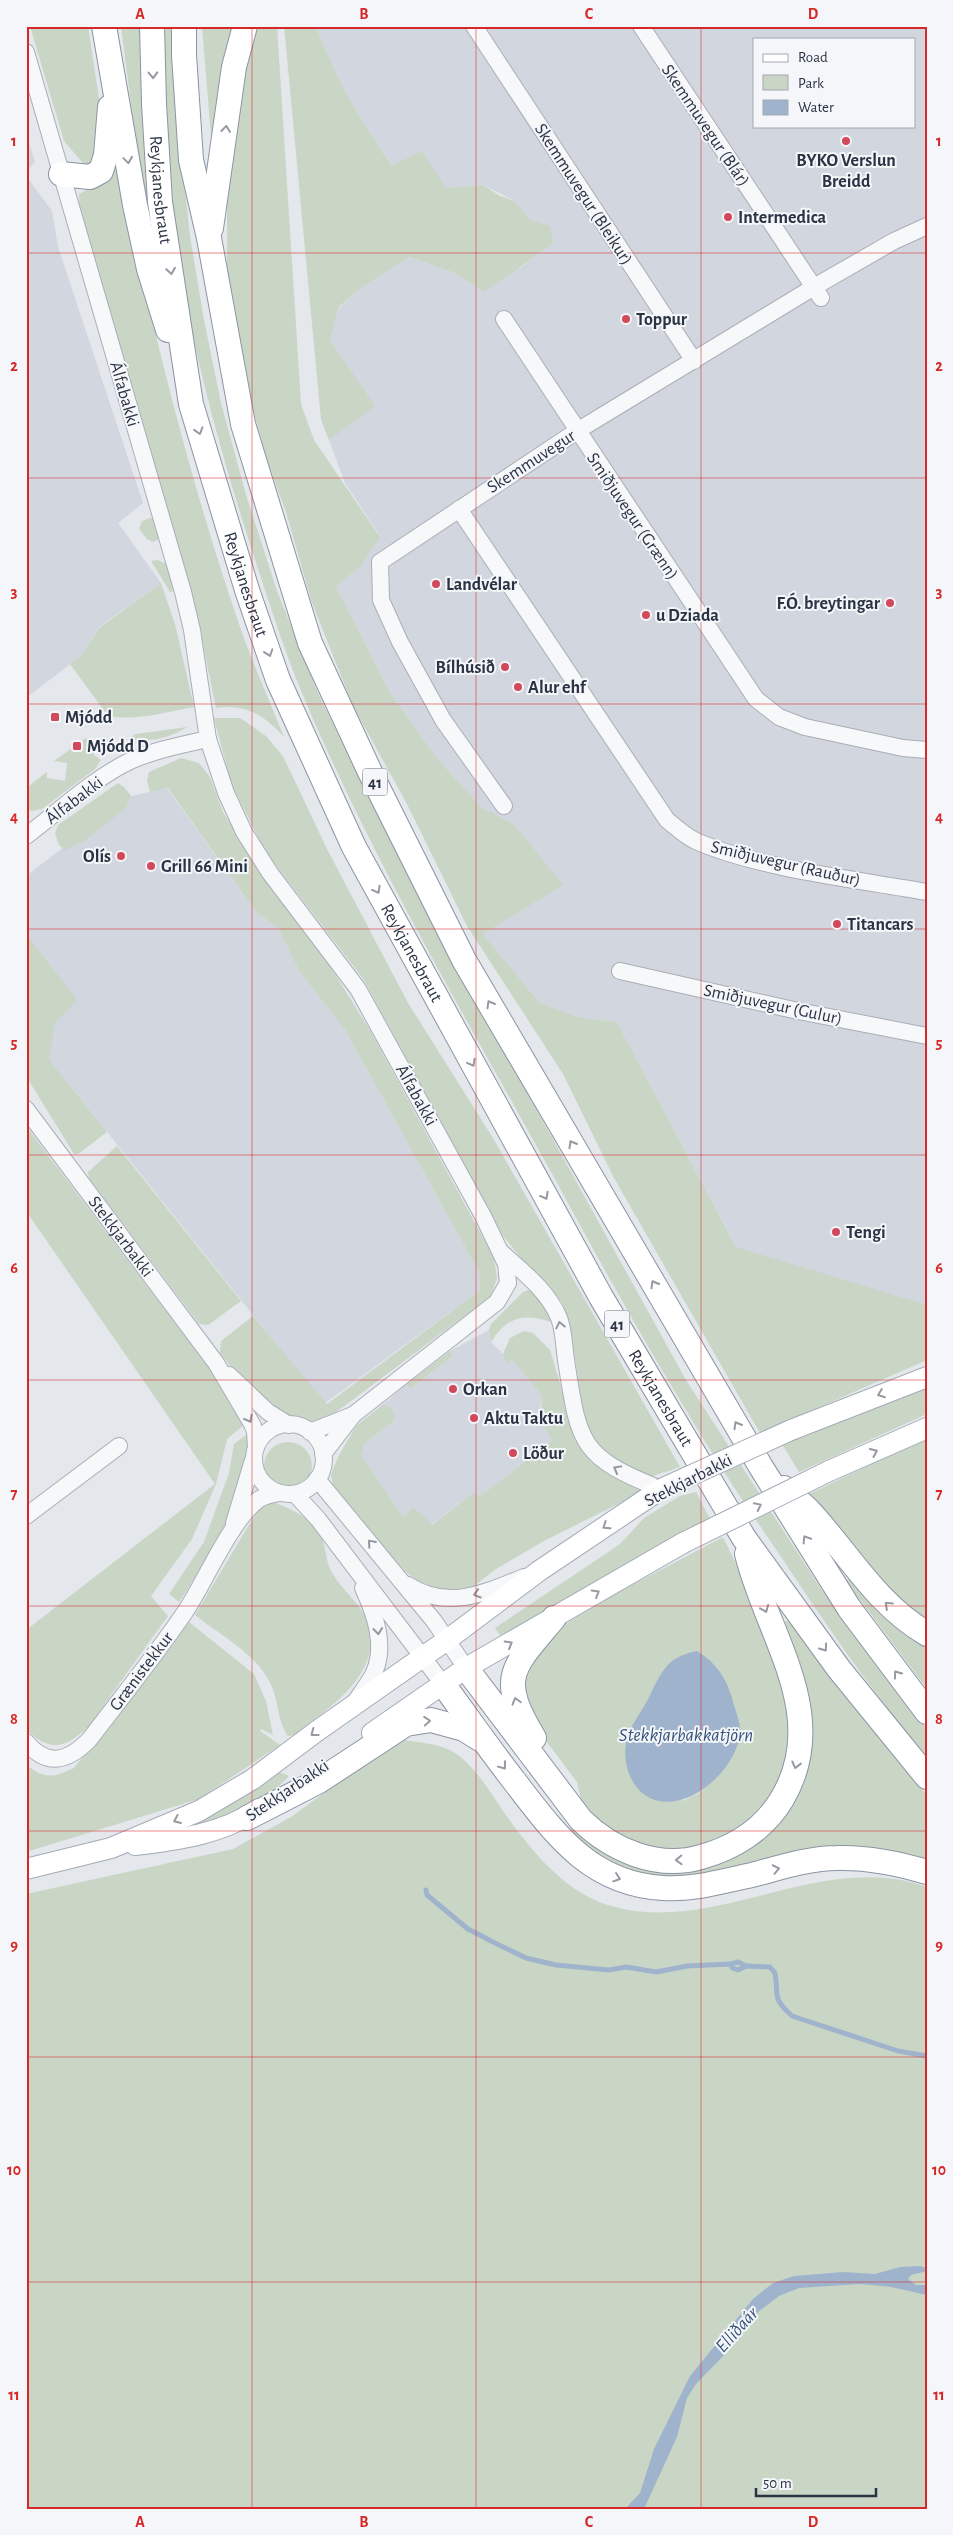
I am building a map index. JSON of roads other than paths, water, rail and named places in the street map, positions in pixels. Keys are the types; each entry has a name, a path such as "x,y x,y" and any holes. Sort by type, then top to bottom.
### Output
{"highway":[{"path":"104,26 112,83 149,270 191,404"},
{"name":"Reykjanesbraut","path":"152,26 154,104 160,202 191,404 247,590 278,680 354,847 601,1297 744,1538 839,1670 927,1777"},
{"name":"Reykjanesbraut","path":"184,26 184,55 191,160 209,238 243,424 310,643 370,772 464,960 761,1466 849,1608 927,1712"},
{"path":"209,238 220,177 234,67 245,26"},
{"path":"61,174 90,176 100,171 106,155 112,83"},
{"path":"761,1466 810,1512 852,1566 887,1603 927,1634"},
{"path":"466,1668 581,1820 596,1834 625,1851 642,1856 680,1861 718,1853 739,1842 770,1815 783,1798 794,1773 799,1751 800,1714 797,1694 784,1654 764,1607 744,1538"},
{"path":"554,1618 518,1661 513,1679 513,1696 521,1716 581,1820"},
{"path":"443,1684 484,1742 561,1840 592,1866 609,1875 629,1882 663,1888 703,1886 836,1858 866,1858 900,1864 927,1872"},
{"path":"247,1818 319,1781 406,1724 431,1720 464,1729 484,1742"}],"main road":[{"name":"Stekkjarbakki","path":"111,1848 199,1811 253,1779 353,1705 447,1640 539,1571 661,1489 791,1430 927,1377"},
{"name":"Stekkjarbakki","path":"26,1869 111,1848 175,1840 226,1828 247,1818 466,1668 683,1543 829,1471 927,1428"}],"street":[{"name":"Skemmuvegur (Bleikur)","path":"474,26 694,361"},
{"name":"Skemmuvegur (Blár)","path":"641,26 817,293"},
{"name":"Álfabakki","path":"26,52 183,592 192,630 208,739 226,792 244,832 270,873 358,989 502,1252 508,1283 497,1302 353,1415 323,1454"},
{"name":"Skemmuvegur","path":"504,806 443,720 400,642 381,600 380,562 577,432 694,361 817,293 894,241 927,226"},
{"name":"Smiðjuvegur (Grænn)","path":"504,319 577,432 756,699 779,717 805,727 903,748 927,750"},
{"name":"Smiðjuvegur (Rauður)","path":"459,509 667,820 684,834 734,854 810,871 927,892"},
{"name":"Álfabakki","path":"26,836 100,780 129,762 163,749 208,739"},
{"name":"Smiðjuvegur (Gulur)","path":"620,971 798,1011 927,1036"},
{"name":"Stekkjarbakki","path":"26,1108 216,1363 252,1424 255,1431 255,1451"},
{"path":"502,1252 552,1303 560,1321 574,1412 582,1437 591,1451 602,1461 632,1478 661,1489"},
{"name":"Stekkjarbakki","path":"216,1363 268,1412 289,1424"},
{"name":"Álfabakki","path":"310,1432 353,1415"},
{"path":"288,1494 311,1486 322,1471 323,1454 316,1438 310,1432 300,1426 289,1424 269,1431 255,1451 257,1475 263,1483 288,1494 318,1519 355,1570 424,1656 443,1684"},
{"path":"26,1516 120,1446"},
{"name":"Grænistekkur","path":"230,1536 255,1451"},
{"path":"317,1479 402,1581 466,1668"},
{"name":"Grænistekkur","path":"26,1742 39,1755 51,1759 62,1758 77,1752 184,1613 230,1536 258,1500 269,1495 288,1494"},
{"path":"353,1705 374,1674 379,1646 377,1622 355,1570"},
{"path":"402,1581 420,1593 445,1599 470,1597 539,1571"}],"water":[{"name":"Stekkjarbakkatjörn","path":"697,1651 714,1665 727,1683 740,1728 738,1744 731,1760 720,1775 706,1787 690,1797 673,1802 656,1800 641,1792 632,1780 625,1756 629,1732 664,1669 678,1657"},
{"name":"Elliðaár","path":"920,2266 927,2268 927,2271 911,2275 908,2279 916,2285 927,2285 927,2295 891,2287 860,2284 799,2288 779,2296 758,2312 740,2332 725,2354 696,2384 687,2398 677,2437 644,2509 625,2509 640,2493 654,2449 690,2376 753,2299 773,2283 794,2276 843,2272 875,2274 900,2267"}],"waterway":[{"path":"426,1890 427,1895 468,1929 526,1958 556,1965 609,1970 626,1967 656,1972 687,1966 731,1964 732,1968 738,1970 746,1966 770,1967 775,1973 778,2000 792,2016 898,2051 927,2056"},
{"path":"731,1964 738,1962 746,1966"}],"place":[{"name":"BYKO Verslun Breidd","path":"846,141"},
{"name":"Intermedica","path":"728,217"},
{"name":"Toppur","path":"626,319"},
{"name":"Landvélar","path":"436,584"},
{"name":"F.Ó. breytingar","path":"890,603"},
{"name":"u Dziada","path":"646,615"},
{"name":"Bílhúsið","path":"505,667"},
{"name":"Alur ehf","path":"518,687"},
{"name":"Mjódd","path":"55,717"},
{"name":"Mjódd D","path":"77,746"},
{"name":"Olís","path":"121,856"},
{"name":"Grill 66 Mini","path":"151,866"},
{"name":"Titancars","path":"837,924"},
{"name":"Tengi","path":"836,1232"},
{"name":"Orkan","path":"453,1389"},
{"name":"Aktu Taktu","path":"474,1418"},
{"name":"Löður","path":"513,1453"}]}
